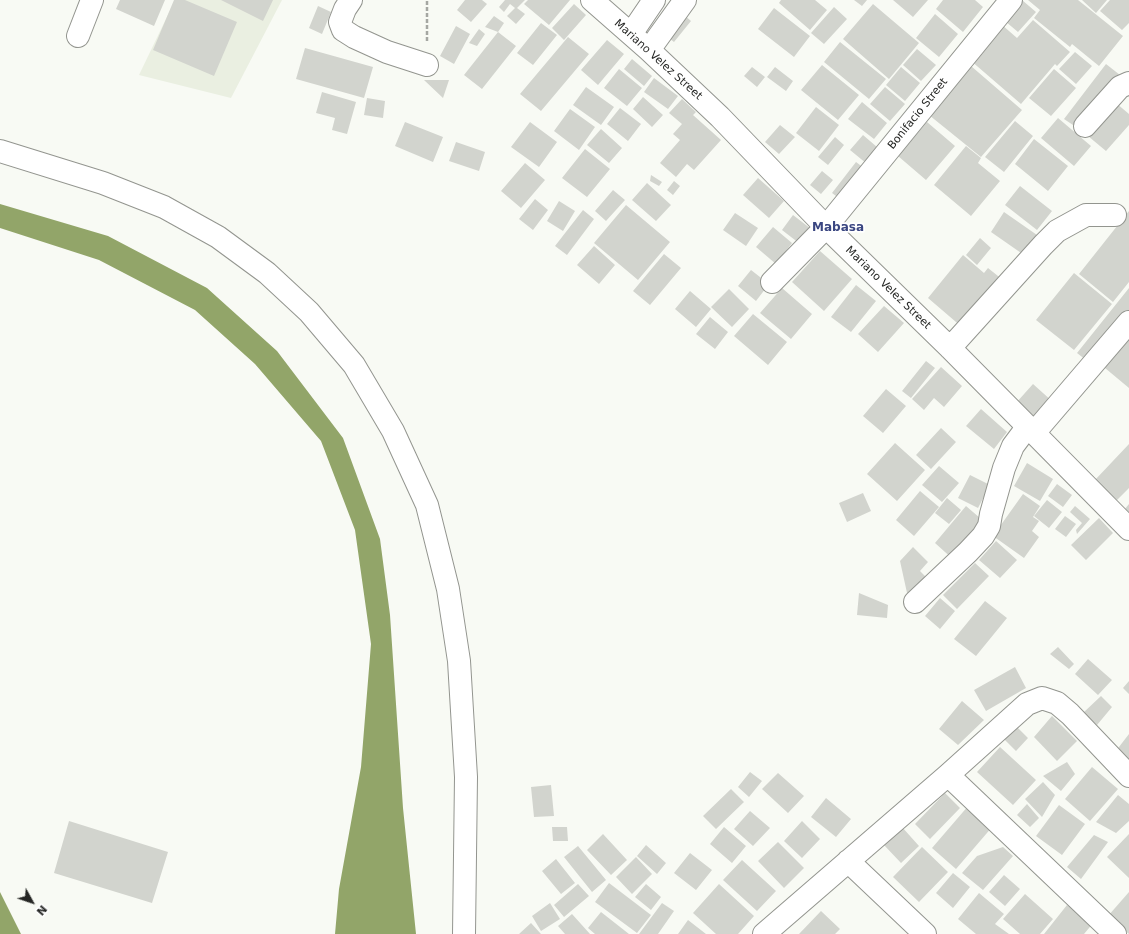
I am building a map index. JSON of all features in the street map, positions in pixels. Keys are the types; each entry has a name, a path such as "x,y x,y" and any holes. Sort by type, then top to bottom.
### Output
{"street":[{"path":"78,36 92,0"},
{"path":"351,0 345,9 340,22 343,30 354,37 388,52 427,65"},
{"name":"Mariano Velez Street","path":"592,0 649,50 720,116 826,227 950,348 1129,529"},
{"path":"631,34 654,0"},
{"path":"649,50 685,0"},
{"name":"Bonifacio Street","path":"772,282 826,227 1011,0"},
{"path":"1085,126 1120,87 1129,83"},
{"path":"0,150 116,188 164,207 218,237 267,273 309,312 354,365 394,431 427,505 448,589 459,661 466,777 464,934"},
{"path":"950,348 1042,245 1057,231 1076,219 1086,215 1115,215"},
{"path":"915,602 983,536 989,526 1004,468 1013,446 1031,429 1129,322"},
{"path":"764,934 948,775 1027,704 1042,698 1057,704 1070,714 1129,776"},
{"path":"948,775 1115,934"},
{"path":"848,861 925,934"}],"path":[{"path":"427,0 427,65"}],"shaded area":[{"path":"175,0 282,0 231,98 139,75"},
{"path":"0,204 108,236 207,288 277,351 343,438 380,539 390,615 403,808 416,934 335,934 339,889 361,767 371,644 355,530 321,441 255,364 195,310 99,260 0,228"},
{"path":"0,892 21,934 0,934"}],"building":[{"path":"120,0 165,0 154,26 116,9"},
{"path":"174,0 185,0 237,22 214,76 153,50"},
{"path":"221,0 273,0 263,21"},
{"path":"465,0 482,0 487,4 471,22 457,10"},
{"path":"505,0 525,0 517,8 525,14 516,24 507,16 515,8 510,4 504,12 499,7"},
{"path":"528,0 570,0 549,25 524,4"},
{"path":"781,0 815,0 827,10 810,30 779,3"},
{"path":"854,0 867,0 862,6"},
{"path":"893,0 928,0 913,17"},
{"path":"943,0 975,0 983,7 963,32 936,9"},
{"path":"1002,0 1022,0 1036,12 1018,32 993,11"},
{"path":"1028,0 1078,0 1123,36 1099,66 1072,44 1070,47 1034,18 1040,10"},
{"path":"1082,0 1107,0 1096,13"},
{"path":"1110,0 1129,0 1129,23 1122,30 1100,11"},
{"path":"574,4 586,15 564,40 552,28"},
{"path":"873,4 919,43 889,79 843,39"},
{"path":"318,6 331,12 322,34 309,28"},
{"path":"834,7 847,19 824,44 811,33"},
{"path":"774,8 810,36 794,57 758,29"},
{"path":"683,14 691,21 674,42 666,36"},
{"path":"935,14 958,34 939,57 916,38"},
{"path":"494,16 504,23 498,32 485,27"},
{"path":"1033,20 1070,52 1057,66 1055,64 1021,104 970,60 1001,24 1017,38"},
{"path":"541,23 557,35 533,65 517,53"},
{"path":"456,26 470,34 454,64 440,56"},
{"path":"479,29 485,34 477,46 469,43"},
{"path":"498,32 516,46 482,89 464,75"},
{"path":"568,37 589,54 541,111 520,94"},
{"path":"607,40 624,54 598,85 581,70"},
{"path":"840,42 886,79 869,99 824,62"},
{"path":"305,48 373,67 364,98 296,79"},
{"path":"917,49 936,65 921,81 903,65"},
{"path":"1075,52 1092,66 1076,84 1059,69"},
{"path":"632,59 652,76 644,86 624,69"},
{"path":"1106,64 1120,75 1079,129 1064,119"},
{"path":"822,65 859,95 838,120 801,90"},
{"path":"971,66 1022,110 981,157 929,115"},
{"path":"752,67 765,77 757,87 744,76"},
{"path":"775,67 793,81 786,91 767,77"},
{"path":"901,67 920,83 905,101 886,85"},
{"path":"619,69 642,88 627,106 604,88"},
{"path":"1054,69 1076,88 1051,116 1029,98"},
{"path":"654,78 678,96 668,109 644,92"},
{"path":"424,80 449,80 443,98"},
{"path":"586,87 614,107 601,125 573,105"},
{"path":"885,87 905,104 890,121 870,104"},
{"path":"322,92 356,102 347,134 332,130 335,118 316,113"},
{"path":"643,97 663,115 652,127 633,109"},
{"path":"367,98 385,101 383,118 364,115"},
{"path":"682,99 696,112 693,115 721,140 694,170 687,164 676,177 660,163 680,140 673,134 682,124 669,113"},
{"path":"862,102 887,123 874,139 848,119"},
{"path":"1116,103 1129,114 1129,125 1106,151 1088,136"},
{"path":"816,107 839,125 819,151 796,133"},
{"path":"620,108 641,124 628,141 607,124"},
{"path":"570,109 595,127 579,150 554,131"},
{"path":"1058,118 1091,146 1074,166 1041,138"},
{"path":"1015,121 1033,136 1004,172 985,157"},
{"path":"405,122 443,137 433,162 395,146"},
{"path":"530,122 557,142 539,167 511,147"},
{"path":"927,122 955,146 926,180 898,156"},
{"path":"780,125 795,137 779,154 765,142"},
{"path":"601,129 622,148 609,163 587,145"},
{"path":"863,135 884,153 872,168 850,150"},
{"path":"835,137 844,145 828,165 818,157"},
{"path":"1034,139 1068,166 1048,191 1015,164"},
{"path":"456,142 485,152 479,171 449,161"},
{"path":"966,146 981,158 978,163 1000,181 971,216 934,185"},
{"path":"585,149 610,169 587,197 562,178"},
{"path":"856,162 868,171 844,202 832,193"},
{"path":"525,163 545,180 521,208 501,191"},
{"path":"822,171 833,180 821,194 810,185"},
{"path":"651,175 662,182 659,186 650,181"},
{"path":"758,178 784,201 769,218 743,195"},
{"path":"674,181 680,186 673,195 667,190"},
{"path":"647,183 671,205 656,221 632,200"},
{"path":"1020,186 1052,211 1037,230 1005,205"},
{"path":"613,190 625,200 606,221 595,211"},
{"path":"535,199 548,210 533,230 519,219"},
{"path":"559,201 575,211 563,231 547,221"},
{"path":"626,205 670,242 638,280 594,243"},
{"path":"583,210 594,219 567,255 555,246"},
{"path":"1129,211 1129,282 1113,302 1079,274"},
{"path":"1004,212 1037,235 1024,255 991,232"},
{"path":"735,213 758,228 746,246 723,230"},
{"path":"793,215 815,232 804,247 782,230"},
{"path":"773,227 792,243 776,264 756,247"},
{"path":"980,238 991,248 977,265 966,255"},
{"path":"594,246 615,265 599,284 577,265"},
{"path":"820,251 852,279 824,311 792,282"},
{"path":"664,254 681,268 650,305 633,291"},
{"path":"963,255 984,273 988,268 1003,280 963,328 928,298"},
{"path":"751,270 769,284 756,301 738,286"},
{"path":"1074,273 1112,304 1074,350 1036,320"},
{"path":"856,285 876,301 851,332 831,317"},
{"path":"782,288 812,314 791,339 760,313"},
{"path":"1129,288 1129,316 1091,364 1077,353"},
{"path":"729,289 749,309 732,327 711,307"},
{"path":"690,291 711,309 696,327 675,309"},
{"path":"884,306 904,323 878,352 858,334"},
{"path":"753,314 787,342 768,365 734,336"},
{"path":"710,317 728,332 715,349 696,334"},
{"path":"1129,326 1129,388 1099,363"},
{"path":"926,361 935,368 911,398 902,391"},
{"path":"941,367 962,386 944,407 934,398 924,410 912,399"},
{"path":"1033,384 1053,402 1036,421 1016,403"},
{"path":"886,389 906,406 883,433 863,416"},
{"path":"981,409 1007,432 994,449 966,426"},
{"path":"941,428 956,442 931,469 916,455"},
{"path":"895,443 925,470 897,501 867,474"},
{"path":"1129,444 1129,488 1117,500 1095,480"},
{"path":"1027,463 1053,479 1040,501 1014,486"},
{"path":"939,466 959,483 942,502 922,485"},
{"path":"970,475 990,485 978,508 958,498"},
{"path":"1057,484 1072,495 1063,507 1048,496"},
{"path":"920,491 939,507 914,536 896,520"},
{"path":"863,493 871,511 847,522 839,503"},
{"path":"1023,494 1040,506 1033,517 1039,521 1032,531 1039,537 1024,558 993,536"},
{"path":"947,498 961,510 949,524 935,513"},
{"path":"1047,500 1062,512 1049,528 1034,516"},
{"path":"1129,504 1129,513 1124,510"},
{"path":"966,506 987,524 955,561 935,543"},
{"path":"1075,506 1090,519 1077,534 1076,530 1082,523 1070,512"},
{"path":"1065,516 1076,524 1066,537 1055,529"},
{"path":"1099,518 1113,533 1086,560 1071,545"},
{"path":"996,541 1017,560 1000,578 979,560"},
{"path":"913,547 928,562 920,571 930,581 909,602 900,561"},
{"path":"975,563 989,576 957,609 943,595"},
{"path":"859,593 888,605 887,618 857,615"},
{"path":"940,598 955,611 940,629 925,616"},
{"path":"985,601 1007,618 976,656 954,639"},
{"path":"1058,647 1074,664 1069,669 1050,654"},
{"path":"1088,659 1112,680 1098,695 1075,674"},
{"path":"1015,667 1026,688 986,711 974,690"},
{"path":"1129,681 1129,694 1123,688"},
{"path":"1101,696 1112,707 1097,725 1083,713"},
{"path":"962,701 984,720 958,745 939,729"},
{"path":"1052,716 1077,741 1057,761 1034,737"},
{"path":"1015,725 1028,738 1016,751 1003,738"},
{"path":"1129,734 1129,768 1112,756"},
{"path":"1000,747 1036,780 1013,805 977,772"},
{"path":"1067,762 1075,774 1061,791 1043,776"},
{"path":"1092,767 1118,789 1090,821 1065,799"},
{"path":"750,772 762,781 749,797 738,787"},
{"path":"778,773 804,796 788,813 762,789"},
{"path":"1043,782 1055,795 1042,817 1025,799"},
{"path":"551,785 554,816 534,817 531,787"},
{"path":"731,789 744,802 716,829 703,816"},
{"path":"945,793 960,808 930,839 915,824"},
{"path":"1118,795 1129,804 1129,821 1116,833 1096,822"},
{"path":"826,798 851,819 836,837 811,817"},
{"path":"1027,804 1039,818 1030,827 1017,815"},
{"path":"969,805 993,826 956,869 932,848"},
{"path":"1059,805 1085,824 1062,855 1036,836"},
{"path":"750,811 770,828 753,846 734,829"},
{"path":"69,821 168,852 152,903 54,873"},
{"path":"802,821 820,839 802,858 784,841"},
{"path":"552,827 567,827 568,841 553,841"},
{"path":"724,827 746,846 732,863 710,844"},
{"path":"902,827 919,846 901,863 884,845"},
{"path":"603,834 627,860 611,875 587,850"},
{"path":"1129,834 1129,878 1107,857"},
{"path":"1094,835 1108,842 1081,879 1067,867"},
{"path":"778,842 804,868 784,888 758,861"},
{"path":"646,845 666,863 657,874 637,856"},
{"path":"578,846 606,880 592,892 564,857"},
{"path":"922,847 948,872 919,902 893,877"},
{"path":"1003,847 1013,856 983,890 962,873 977,856"},
{"path":"690,853 712,870 696,890 674,873"},
{"path":"636,857 652,874 632,894 616,877"},
{"path":"556,859 575,883 561,894 542,871"},
{"path":"742,860 776,891 757,911 723,880"},
{"path":"953,873 970,887 953,908 936,893"},
{"path":"1004,875 1020,889 1005,906 989,892"},
{"path":"609,883 651,915 637,933 595,902"},
{"path":"578,884 589,896 564,917 554,905"},
{"path":"646,884 661,897 651,910 635,897"},
{"path":"719,884 754,916 738,934 716,934 693,913"},
{"path":"1129,892 1129,934 1108,916"},
{"path":"979,893 1004,914 995,924 1009,934 976,934 958,919"},
{"path":"1025,894 1053,919 1040,934 1020,934 1003,919"},
{"path":"550,903 560,919 541,931 532,916"},
{"path":"662,903 674,911 658,934 639,934"},
{"path":"1067,905 1094,922 1084,934 1044,934"},
{"path":"821,911 840,929 835,934 799,934"},
{"path":"601,912 629,934 595,934 588,928"},
{"path":"572,914 590,934 565,934 558,926"},
{"path":"688,920 706,934 678,934"},
{"path":"531,923 541,934 519,934"}],"district":[{"name":"Mabasa","path":"838,228"}]}
